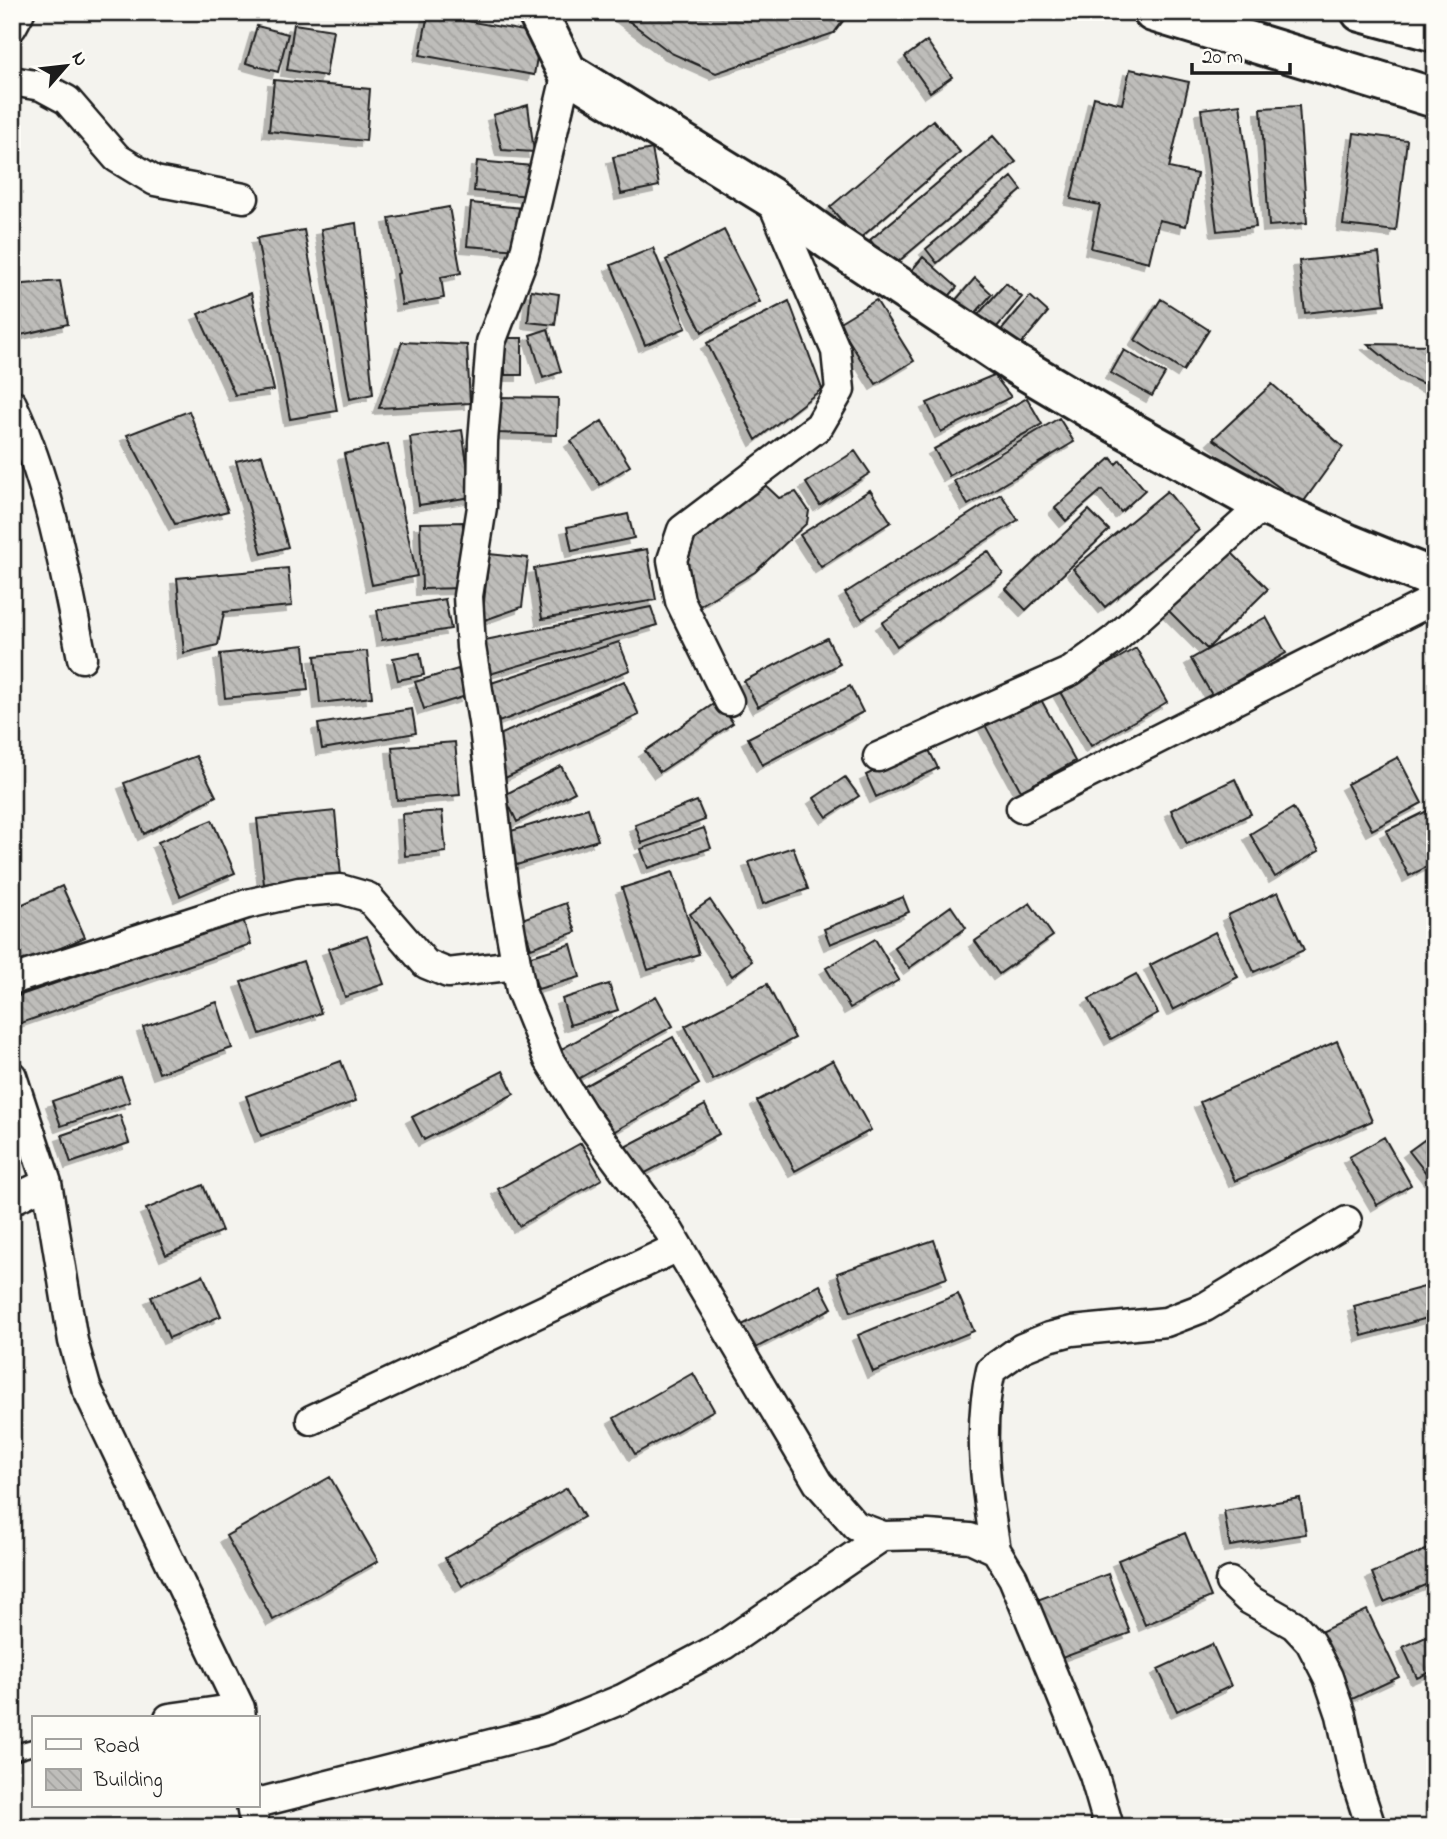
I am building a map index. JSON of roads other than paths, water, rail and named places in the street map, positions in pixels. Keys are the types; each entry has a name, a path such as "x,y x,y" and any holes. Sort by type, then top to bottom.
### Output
{"main road":[{"path":"537,12 567,72 770,197 829,240 1015,364 1263,505 1435,579"},
{"path":"1361,12 1435,32"},
{"path":"1160,13 1435,98"}],"street":[{"path":"12,27 20,12"},
{"path":"567,72 524,256 491,342 482,441 482,507 468,596 471,647 484,728 503,894 521,991 549,1060 582,1113 630,1175 678,1247 818,1483 856,1526 883,1536 970,1538 996,1550"},
{"path":"12,81 41,86 67,100 117,158 155,181 244,198"},
{"path":"729,701 680,601 672,560 682,530 819,426 841,390 836,351 770,197"},
{"path":"12,404 36,466 61,553 82,658"},
{"path":"878,757 1071,671 1125,631 1263,505"},
{"path":"1021,808 1435,599"},
{"path":"12,980 247,904 299,892 340,889 368,897 426,964 448,973 516,965"},
{"path":"12,1076 47,1183 73,1341 86,1387 240,1713 197,1716"},
{"path":"12,1200 47,1183"},
{"path":"1109,1827 1094,1775 1013,1578 996,1550 986,1493 984,1432 986,1393 991,1370 1022,1348 1049,1336 1072,1331 1166,1322 1205,1307 1347,1221"},
{"path":"311,1420 678,1247"},
{"path":"259,1802 547,1730 622,1699 724,1645 883,1536"},
{"path":"1230,1582 1248,1598 1294,1625 1310,1642 1328,1677 1342,1715 1354,1775 1371,1827"},
{"path":"251,1808 255,1827"}],"lane":[{"path":"12,1753 32,1747"}]}
